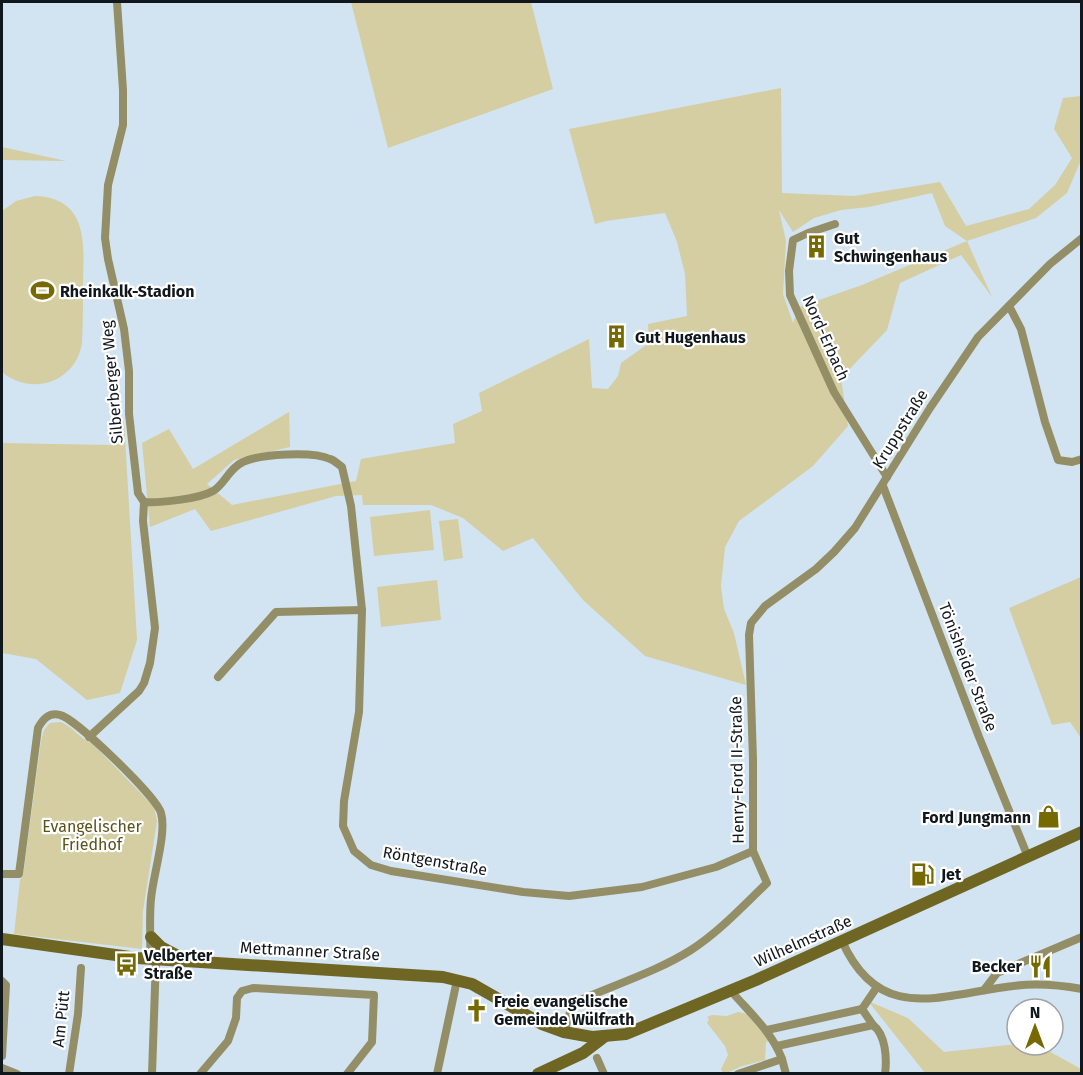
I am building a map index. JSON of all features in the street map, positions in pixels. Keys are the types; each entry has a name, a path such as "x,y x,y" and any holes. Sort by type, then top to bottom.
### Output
{"main road":[{"name":"Wilhelmstraße","path":"538,1074 583,1053 604,1037 637,1031 731,991 1082,832"},
{"path":"151,937 161,947 187,960"},
{"name":"Mettmanner Straße","path":"2,939 153,958 434,976 472,984 542,1024 569,1033 604,1037"},
{"path":"569,1033 574,1051 571,1058"}],"street":[{"name":"Silberberger Weg","path":"89,737 139,691 144,683 150,663 155,628 143,521 144,502 136,486 124,329 105,238 108,185 123,125 117,2"},
{"name":"Nord-Erbach","path":"835,224 793,240 789,271 790,295 834,392 887,477"},
{"name":"Kruppstraße","path":"749,635 751,623 765,606 816,569 855,528 972,345 1050,264 1082,238"},
{"path":"1009,306 1021,329 1045,422 1058,460 1072,462 1082,459"},
{"name":"Röntgenstraße","path":"144,502 159,503 180,500 214,491 231,470 243,462 278,455 308,454 330,459 342,467 347,482 360,575 362,610 359,712 342,815 343,826 354,851 371,865 391,871 513,890 569,896 642,887 716,867 753,851"},
{"name":"Tönisheider Straße","path":"883,486 979,737 1028,857"},
{"path":"218,677 276,612 362,610"},
{"name":"Henry-Ford II-Straße","path":"569,1033 572,1008 578,1001 652,971 692,949 736,914 767,883 753,851 749,635"},
{"path":"2,874 19,874 39,728 44,718 59,715 78,726 136,780 160,810 163,823 151,900 152,1074"},
{"path":"984,990 997,974 1082,937"},
{"path":"842,941 862,975 895,997 920,1000 1016,986 1049,985 1082,989"},
{"name":"Am Pütt","path":"69,1074 78,1014 81,968"},
{"path":"437,1074 457,980"},
{"path":"2,981 6,985 2,1056"},
{"path":"767,1030 862,1008 877,987"},
{"path":"202,1073 228,1041 236,1017 237,998 242,991 253,988 374,995 372,1042 347,1074"},
{"path":"731,991 767,1030 777,1046 786,1074"},
{"path":"862,1008 877,1028 883,1043 887,1062 885,1074"},
{"path":"777,1046 873,1025"},
{"path":"597,1058 603,1074"},
{"path":"738,1074 782,1059"},
{"path":"2,1068 17,1074"}],"green space":[{"path":"351,2 531,2 553,89 388,148"},
{"path":"781,88 782,193 854,196 940,182 966,226 1029,209 1055,185 1072,158 1054,129 1063,98 1081,96 1081,160 1067,193 1036,218 967,241 992,297 961,255 900,283 887,330 841,378 848,426 813,466 739,521 725,547 721,586 724,609 734,633 746,685 645,656 583,600 533,538 503,551 463,518 431,505 363,505 362,495 336,496 211,531 195,509 150,527 142,443 169,429 193,469 289,412 290,447 234,460 207,484 232,505 356,481 361,459 455,443 453,424 482,411 479,393 589,339 592,388 608,389 618,376 621,363 649,343 648,324 687,316 685,274 677,242 665,213 595,224 569,129","holes":["932,193 945,226 967,241 862,285 799,307 793,323 783,294 786,241 779,210 793,232 814,218 841,210 869,207"]},
{"path":"2,147 66,161 2,160"},
{"name":"Rheinkalk-Stadion","path":"35,196 52,199 65,205 74,214 79,225 83,252 82,343 71,368 62,376 51,382 26,384 2,372 2,211 16,201"},
{"path":"120,421 124,421 137,640 120,693 87,700 36,659 2,653 2,443 111,445"},
{"path":"430,510 434,550 374,556 370,517"},
{"path":"458,519 463,558 444,561 439,521"},
{"path":"1081,577 1081,738 1070,722 1052,725 1009,608"},
{"path":"437,580 441,620 381,627 377,587"},
{"name":"Evangelischer Friedhof","path":"61,722 92,743 154,807 157,821 143,911 142,949 14,934 41,741 44,730 50,723"},
{"path":"868,1001 908,1018 944,1052 1005,1045 1005,1057 1060,1057 1081,1069 1081,1073 925,1073"},
{"path":"738,1012 747,1014 769,1041 766,1042 765,1060 723,1073 721,1069 728,1055 725,1046 707,1023 709,1019 707,1017 727,1016"}],"place":[{"name":"Gut Schwingenhaus","path":"816,247"},
{"name":"Rheinkalk-Stadion","path":"42,291"},
{"name":"Gut Hugenhaus","path":"617,337"},
{"name":"Ford Jungmann","path":"1049,817"},
{"name":"Jet","path":"923,874"},
{"name":"Velberter Straße","path":"126,964"},
{"name":"Becker","path":"1040,966"},
{"name":"Freie evangelische Gemeinde Wülfrath","path":"476,1010"}]}
